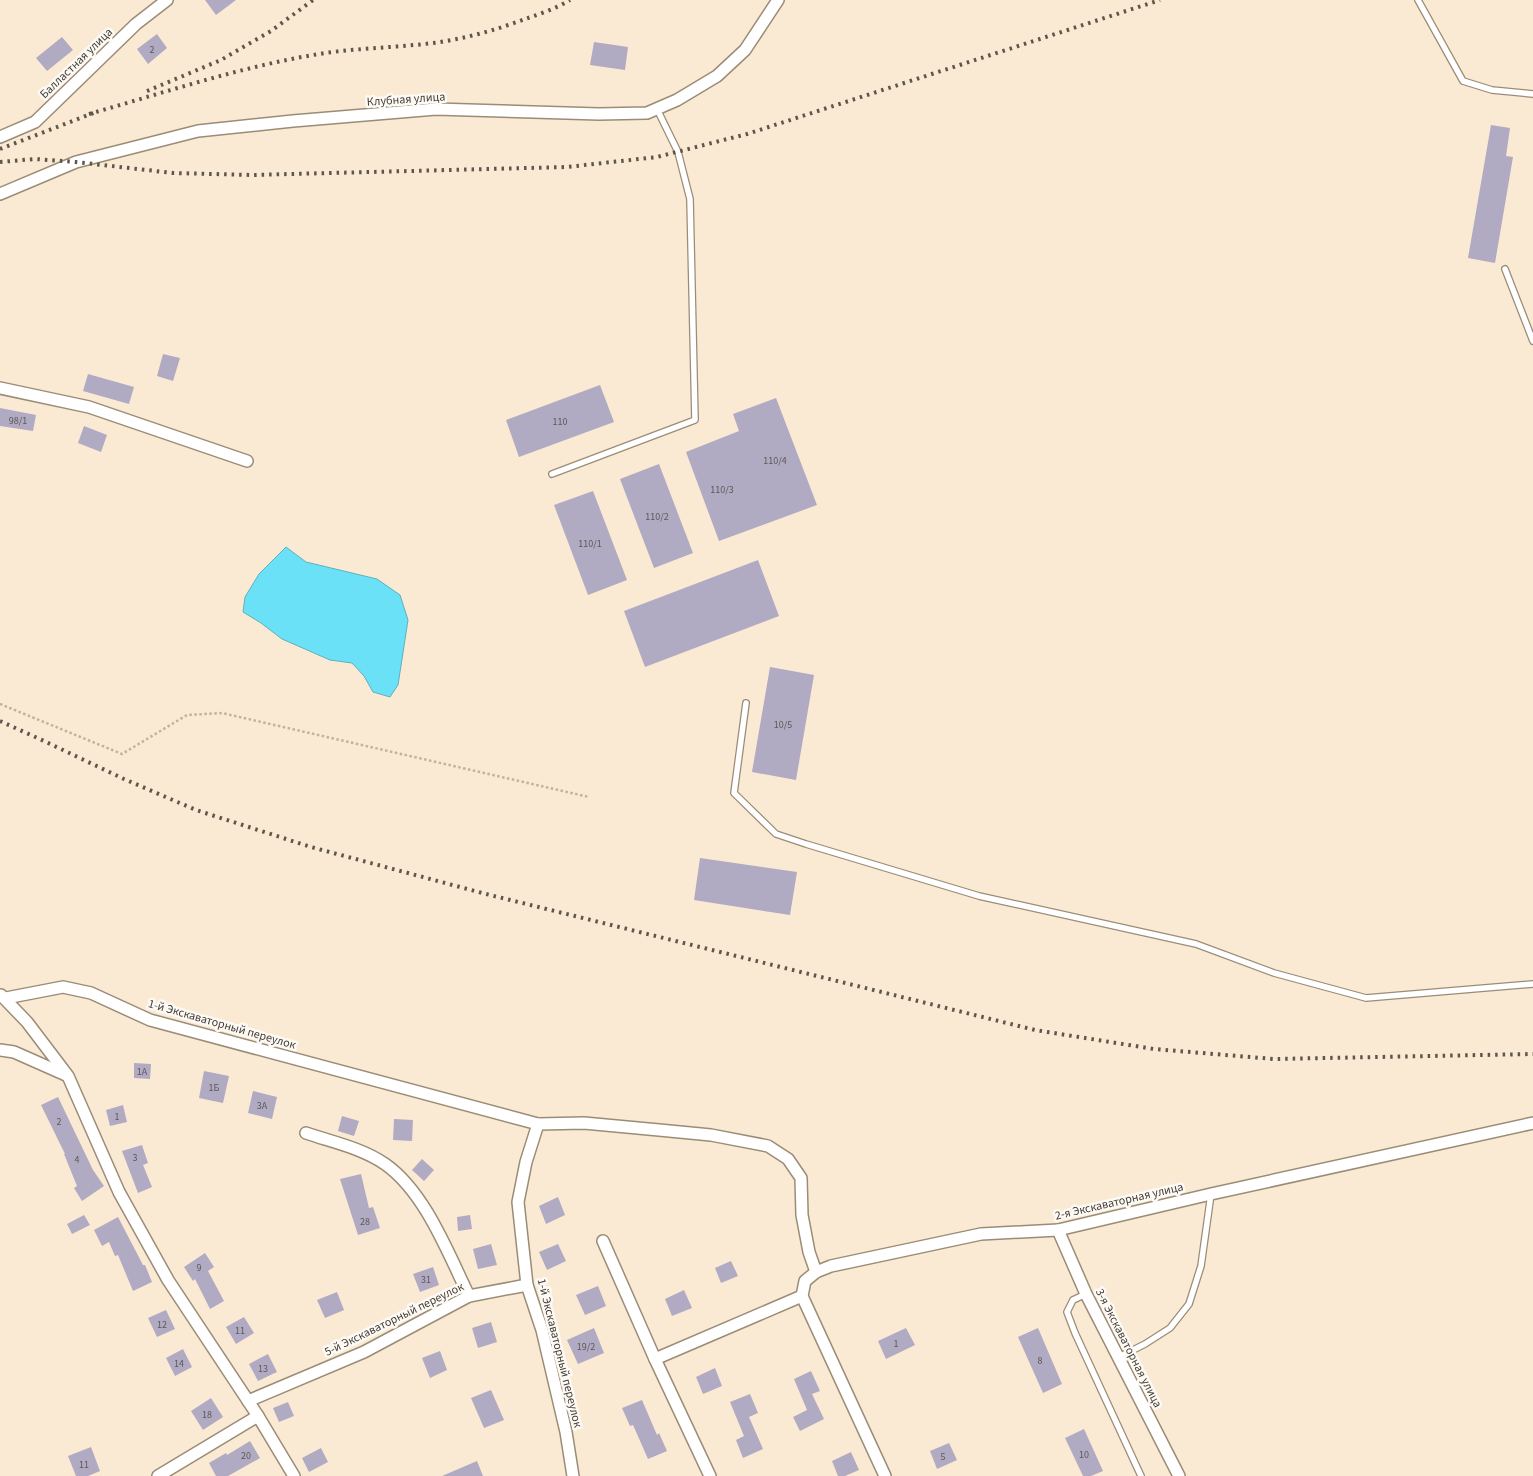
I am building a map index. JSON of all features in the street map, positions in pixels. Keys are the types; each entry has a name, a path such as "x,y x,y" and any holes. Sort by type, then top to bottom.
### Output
{"street":[{"name":"Балластная улица","path":"0,137 34,122 136,24 167,0"},
{"name":"Клубная улица","path":"0,194 76,162 198,131 436,109 599,114 647,113 677,100 716,76 746,50 778,0"},
{"path":"0,388 89,407 247,461"},
{"name":"1-й Экскаваторный переулок","path":"3,996 62,987 91,993 159,1022 538,1124 526,1162 518,1202 527,1285 544,1340 566,1432 573,1476"},
{"name":"1-й Экскаваторный переулок","path":"3,996 28,1022 68,1076 119,1192 168,1280 258,1416 294,1476"},
{"path":"0,1050 14,1052 68,1076"},
{"name":"2-я Экскаваторная улица","path":"816,1272 831,1266 980,1234 1058,1230 1533,1123"},
{"path":"538,1124 584,1124 711,1135 768,1146 788,1159 801,1178 802,1215 809,1252 816,1272 805,1281 802,1296 885,1476"},
{"path":"306,1133 360,1151 385,1164 405,1182 425,1209 469,1296"},
{"name":"3-я Экскаваторная улица","path":"1058,1230 1086,1294 1179,1476"},
{"path":"604,1241 655,1359 710,1476"},
{"name":"5-й Экскаваторный переулок","path":"248,1401 364,1352 469,1296 527,1285"},
{"path":"655,1359 802,1296"},
{"path":"158,1476 258,1416"}],"lane":[{"path":"1418,0 1463,81 1492,90 1533,94"},
{"path":"552,474 695,420 690,199 678,152 657,109"},
{"path":"1505,269 1533,341"},
{"path":"746,703 734,794 776,834 979,896 1196,944 1274,973 1366,998 1533,984"},
{"path":"1119,1356 1145,1344 1170,1328 1189,1304 1201,1266 1211,1194"},
{"path":"1086,1294 1072,1300 1067,1312 1141,1476"}],"path":[{"path":"0,704 122,754 187,714 222,714 589,797"}],"water":[{"path":"286,547 306,562 377,579 400,595 408,620 398,685 390,697 373,692 364,676 352,663 330,660 282,639 243,612 245,597 259,574"}],"building":[{"path":"205,0 236,0 216,15"},
{"path":"157,34 167,48 148,64 137,49"},
{"path":"62,37 73,50 47,71 36,58"},
{"path":"594,42 628,47 625,70 590,65"},
{"path":"1491,125 1510,128 1506,156 1513,157 1495,263 1468,258"},
{"path":"163,354 180,358 173,381 157,376"},
{"path":"88,374 134,387 129,404 83,391"},
{"path":"600,385 614,422 519,457 506,420"},
{"path":"776,398 817,505 719,541 686,452 739,431 733,414"},
{"path":"0,408 36,415 33,431 0,426"},
{"path":"84,426 107,435 101,452 78,443"},
{"path":"659,464 693,553 654,568 620,479"},
{"path":"593,491 627,580 588,595 554,505"},
{"path":"758,560 779,616 645,667 624,611"},
{"path":"770,667 814,675 796,780 752,772"},
{"path":"700,858 797,872 790,915 694,900"},
{"path":"134,1063 151,1064 150,1079 134,1078"},
{"path":"204,1071 229,1076 223,1103 199,1098"},
{"path":"253,1091 277,1097 272,1119 248,1113"},
{"path":"58,1097 93,1170 104,1186 82,1201 74,1188 77,1186 65,1154 41,1105"},
{"path":"123,1105 127,1122 110,1126 106,1110"},
{"path":"342,1116 359,1121 354,1136 338,1131"},
{"path":"394,1119 413,1120 412,1141 393,1140"},
{"path":"142,1145 148,1163 143,1165 152,1187 138,1193 122,1151"},
{"path":"422,1159 434,1170 424,1181 412,1170"},
{"path":"361,1174 369,1208 373,1207 380,1228 358,1235 340,1179"},
{"path":"558,1197 565,1215 546,1224 539,1206"},
{"path":"84,1215 90,1225 72,1234 67,1224"},
{"path":"470,1215 472,1229 458,1231 457,1217"},
{"path":"118,1217 143,1265 145,1265 152,1282 133,1291 118,1255 115,1256 109,1242 102,1246 94,1230"},
{"path":"491,1244 497,1265 478,1269 473,1249"},
{"path":"558,1244 566,1261 547,1270 539,1252"},
{"path":"205,1253 214,1267 208,1271 224,1301 210,1309 195,1279 193,1281 184,1267"},
{"path":"731,1261 738,1276 721,1283 715,1268"},
{"path":"433,1267 439,1285 420,1292 413,1274"},
{"path":"598,1286 606,1306 585,1315 576,1295"},
{"path":"684,1290 692,1308 672,1316 665,1299"},
{"path":"337,1292 344,1310 325,1318 317,1300"},
{"path":"166,1310 175,1329 157,1337 148,1318"},
{"path":"244,1317 254,1333 236,1344 226,1327"},
{"path":"491,1322 497,1342 478,1348 472,1328"},
{"path":"594,1328 604,1353 578,1364 567,1340"},
{"path":"906,1328 915,1345 886,1359 878,1341"},
{"path":"1038,1328 1062,1384 1043,1393 1018,1337"},
{"path":"183,1349 192,1367 175,1376 166,1358"},
{"path":"440,1351 447,1370 430,1378 422,1358"},
{"path":"268,1354 277,1372 258,1381 249,1364"},
{"path":"715,1368 722,1386 703,1394 696,1377"},
{"path":"811,1371 820,1391 812,1394 824,1419 800,1431 793,1417 807,1410 794,1379"},
{"path":"491,1390 504,1420 484,1428 471,1398"},
{"path":"750,1394 758,1413 749,1417 763,1449 743,1458 736,1440 744,1436 730,1402"},
{"path":"211,1398 223,1417 203,1430 191,1411"},
{"path":"642,1400 657,1435 659,1433 667,1451 648,1459 633,1425 630,1426 622,1408"},
{"path":"288,1402 294,1416 279,1422 273,1408"},
{"path":"1084,1429 1103,1471 1091,1476 1083,1476 1065,1438"},
{"path":"250,1441 260,1458 228,1476 216,1476 209,1463"},
{"path":"949,1443 957,1460 937,1469 930,1451"},
{"path":"91,1447 100,1471 88,1476 76,1476 68,1456"},
{"path":"321,1448 328,1462 309,1472 302,1458"},
{"path":"851,1452 859,1470 845,1476 838,1476 832,1461"},
{"path":"477,1461 483,1476 442,1476"}],"railway":[{"path":"147,91 221,60 271,31 313,0"},
{"path":"89,114 285,60 358,49 433,43 468,37 537,15 570,0"},
{"path":"0,162 35,159 173,173 252,175 567,167 657,157 747,134 1160,0"},
{"path":"0,149 96,112"},
{"path":"0,721 124,779 196,810 311,847 486,894 1035,1030 1154,1049 1274,1059 1533,1054"}]}
